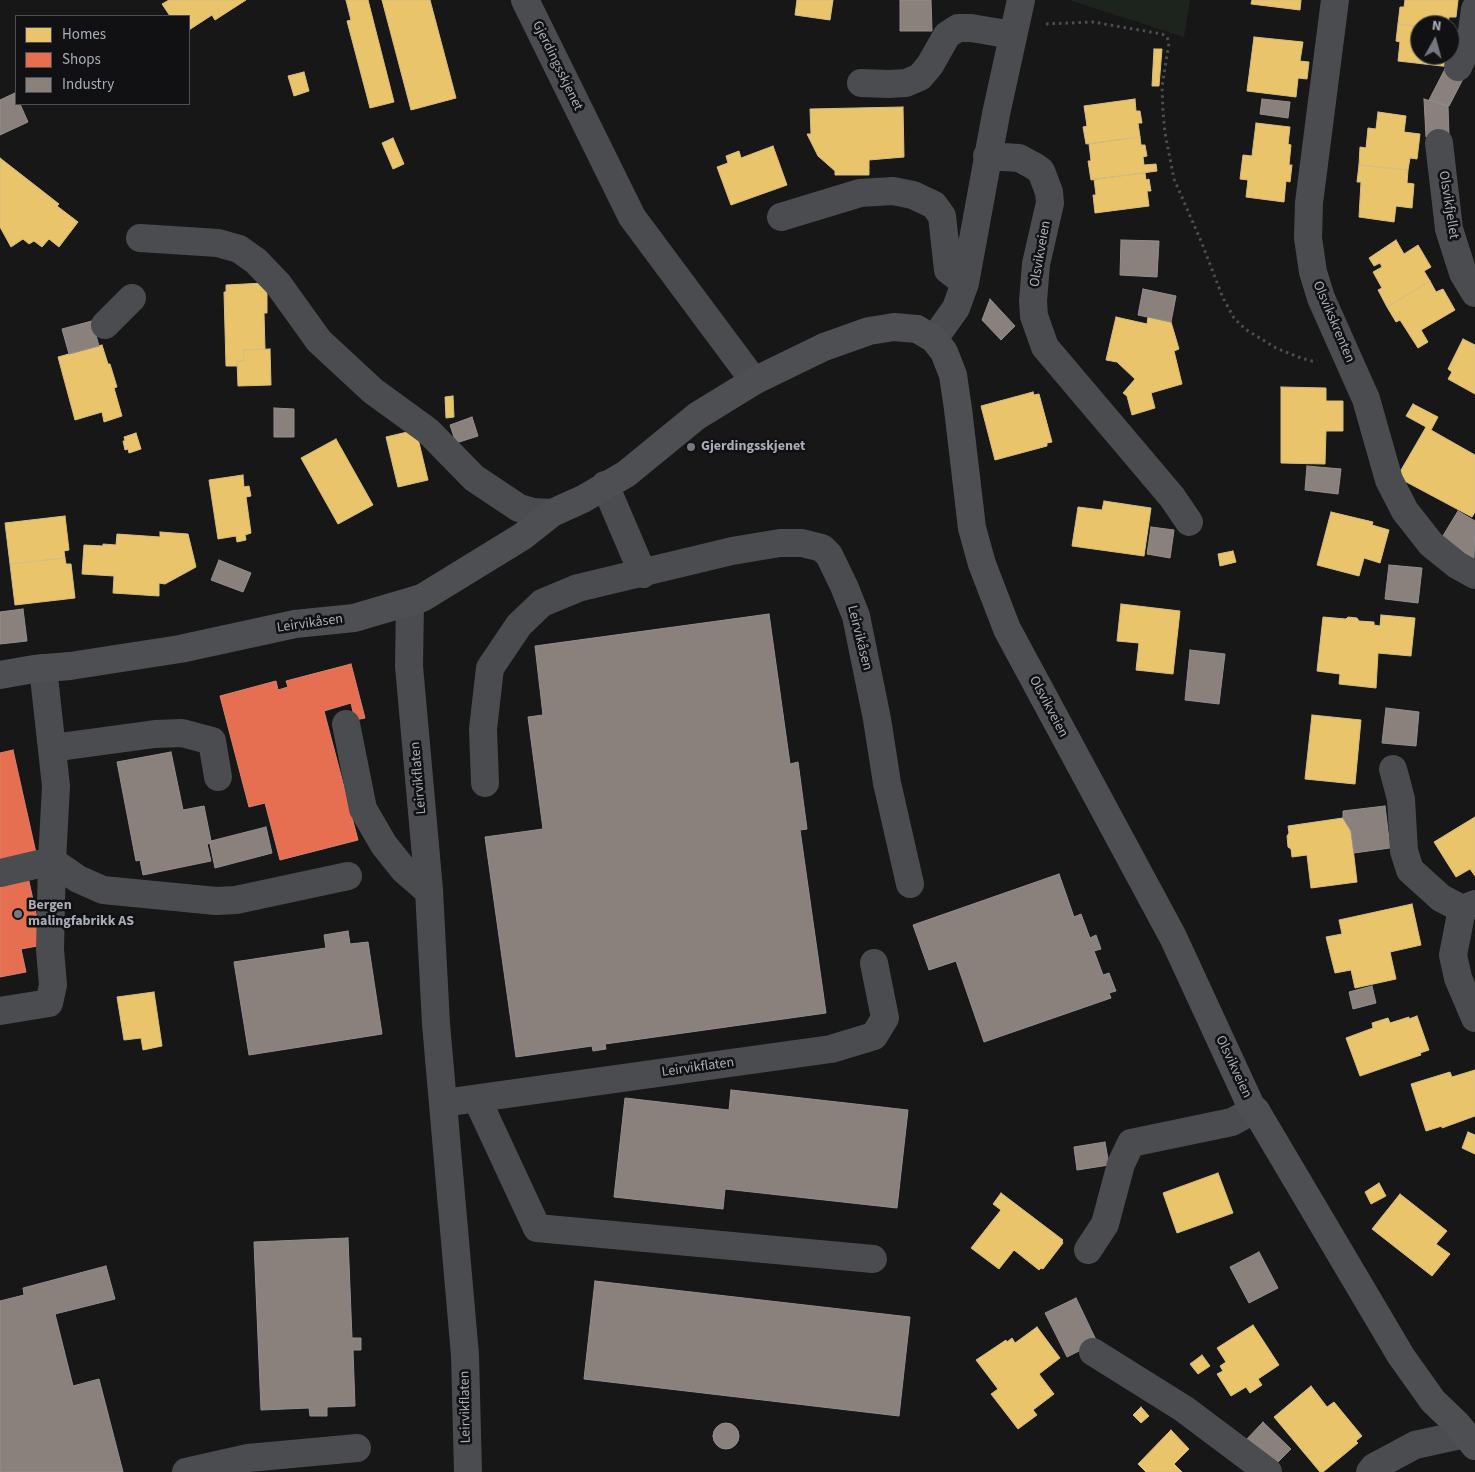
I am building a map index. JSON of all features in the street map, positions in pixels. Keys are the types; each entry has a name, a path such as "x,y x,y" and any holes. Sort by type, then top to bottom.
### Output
{"main road":[{"name":"Leirvikåsen","path":"0,675 180,649 295,624 354,618 422,598 523,536 552,513 583,499 626,474 697,416 754,381 824,347 869,331 894,327 917,329 934,339"},
{"name":"Olsvikveien","path":"934,339 944,352 952,376 958,409 972,528 982,564 1007,629 1173,936 1251,1106 1256,1111 1401,1356 1433,1401 1470,1440"}],"street":[{"name":"Gjerdingsskjenet","path":"525,0 632,218 754,381"},
{"path":"934,339 956,308 965,283 987,156 1021,0"},
{"name":"Olsvikskrenten","path":"1335,0 1308,203 1308,238 1313,272 1321,298 1366,399 1388,480 1405,511 1431,544 1457,565 1475,575"},
{"path":"1458,67 1471,39 1475,9"},
{"path":"861,83 897,84 906,83 920,77 930,65 947,35 958,28 1014,32"},
{"name":"Olsvikfjellet","path":"1439,143 1449,229 1464,273 1475,293"},
{"name":"Olsvikveien","path":"987,156 1019,158 1034,166 1041,171 1049,192 1050,203 1036,264 1033,302 1034,316 1046,347 1172,497 1189,522"},
{"path":"780,217 860,193 893,190 914,195 934,205 942,216 948,270 965,283"},
{"path":"140,238 218,243 239,249 256,261 278,284 319,341 373,391 428,431 474,478 519,508 533,512 552,513"},
{"path":"105,325 132,298"},
{"path":"605,485 643,574"},
{"name":"Leirvikåsen","path":"485,783 482,729 490,668 519,625 542,603 578,588 643,574 732,551 780,543 802,543 822,548 829,554 856,616 877,719 890,802 910,884"},
{"name":"Leirvikflaten","path":"410,602 409,666 429,890 436,1024 465,1355 468,1472"},
{"path":"0,1011 49,1002 53,985 50,950 56,786 43,668"},
{"path":"346,724 363,809 384,845 421,885 429,890"},
{"path":"52,748 155,734 182,733 212,741 218,777"},
{"path":"1393,769 1401,799 1404,851 1410,870 1440,898 1468,907 1452,955 1458,978 1475,1018"},
{"path":"0,873 52,861 78,879 103,890 216,901 236,900 348,876"},
{"name":"Leirvikflaten","path":"443,1103 831,1049 874,1036 886,1018 874,963"},
{"path":"477,1099 537,1228 873,1259"},
{"name":"Olsvikveien","path":"1088,1250 1105,1224 1121,1164 1130,1143 1232,1122 1252,1111 1256,1111"},
{"path":"1093,1352 1184,1409 1268,1472"},
{"name":"Olsvikveien","path":"1370,1472 1374,1467 1416,1445 1470,1440"},
{"path":"186,1472 248,1458 357,1448"}],"path":[{"path":"1014,32 1028,32 1048,24 1092,22 1162,34 1167,37 1168,43 1162,86 1163,112 1174,179 1223,298 1234,318 1245,328 1276,348 1312,360"}],"shaded area":[{"path":"1069,0 1190,0 1184,37"}],"building: Homes":[{"path":"169,0 246,0 215,20 212,15 190,29 190,15 169,15 162,4"},
{"path":"346,0 368,0 394,102 370,108 347,21 351,20"},
{"path":"382,0 430,0 456,98 411,110"},
{"path":"797,0 833,0 830,20 795,15"},
{"path":"1252,0 1301,0 1300,10 1251,4"},
{"path":"1405,0 1458,0 1456,15 1410,15 1410,26 1398,24 1400,7 1404,7"},
{"path":"1398,24 1410,26 1410,62 1398,61 1400,42 1396,41"},
{"path":"1254,37 1303,42 1300,61 1309,62 1307,79 1298,78 1296,97 1247,91"},
{"path":"1154,49 1162,49 1159,86 1152,86"},
{"path":"1433,65 1451,65 1451,67"},
{"path":"304,72 309,91 294,96 288,76"},
{"path":"1135,99 1136,111 1140,111 1142,123 1138,123 1140,137 1086,144 1083,127 1087,126 1084,106"},
{"path":"903,107 904,157 869,160 869,175 835,175 835,171 818,156 807,134 811,134 810,109"},
{"path":"1378,112 1406,116 1404,132 1420,134 1417,159 1410,158 1408,170 1359,165 1360,147 1366,148 1368,128 1376,129"},
{"path":"1256,123 1290,127 1288,144 1291,145 1289,165 1292,165 1290,182 1286,181 1284,202 1246,197 1248,180 1240,179 1243,155 1252,156"},
{"path":"1140,137 1141,145 1145,145 1147,156 1143,157 1144,165 1156,164 1157,171 1091,180 1088,161 1091,161 1089,144"},
{"path":"393,138 404,164 393,169 382,143"},
{"path":"773,146 787,185 731,205 717,167 728,163 726,156 739,151 741,158"},
{"path":"0,158 59,204 57,206 78,222 59,247 49,239 42,247 34,241 29,244 23,239 11,247 0,227"},
{"path":"1359,165 1408,170 1407,183 1414,184 1412,208 1396,206 1394,222 1359,217 1361,182 1357,182"},
{"path":"1145,173 1146,180 1149,179 1151,191 1147,191 1149,206 1095,213 1093,195 1096,195 1094,179"},
{"path":"1396,240 1404,254 1418,245 1431,267 1424,271 1430,281 1387,307 1378,290 1382,288 1373,272 1382,267 1380,263 1374,266 1369,258"},
{"path":"1430,281 1436,292 1443,289 1455,310 1421,330 1428,342 1418,348 1400,320 1396,322 1387,307"},
{"path":"264,283 267,286 267,313 264,313 265,349 243,350 244,361 237,361 237,366 226,366 224,292 226,292 226,285"},
{"path":"1116,317 1147,324 1148,317 1171,322 1179,349 1174,351 1182,384 1151,393 1155,408 1132,415 1127,396 1123,393 1135,379 1117,362 1106,360"},
{"path":"1463,339 1475,345 1475,394 1448,379 1452,372 1448,369"},
{"path":"102,345 117,387 114,388 122,416 104,422 102,412 75,420 58,357"},
{"path":"270,349 271,385 238,386 237,361 244,361 243,350"},
{"path":"1281,387 1326,388 1326,401 1343,401 1343,431 1326,431 1325,464 1281,463"},
{"path":"1033,392 1034,395 1039,394 1052,442 1047,443 1047,446 995,460 981,406"},
{"path":"453,396 454,417 446,418 445,397"},
{"path":"1413,404 1438,417 1431,430 1475,455 1475,512 1472,517 1397,477 1426,427 1406,416"},
{"path":"416,430 428,480 398,487 386,437"},
{"path":"136,433 141,449 129,453 128,449 125,450 124,437"},
{"path":"336,439 373,505 338,524 301,458"},
{"path":"243,475 244,487 249,486 251,496 246,497 251,533 245,535 246,540 237,542 236,536 218,539 209,480"},
{"path":"1104,501 1151,508 1144,556 1072,546 1078,507 1102,510"},
{"path":"1331,512 1373,522 1372,525 1389,530 1380,563 1364,558 1359,576 1317,565"},
{"path":"65,516 69,550 64,551 65,558 10,564 5,523"},
{"path":"160,532 188,534 196,567 165,584 159,583 159,596 113,593 114,576 82,574 84,545 116,545 117,534 160,537"},
{"path":"1233,551 1236,562 1220,566 1218,554"},
{"path":"65,558 66,564 71,564 75,598 15,605 10,564"},
{"path":"1121,604 1180,611 1173,674 1136,670 1139,643 1117,641"},
{"path":"1381,615 1415,618 1411,656 1378,653 1376,688 1339,684 1340,674 1317,671 1323,617 1357,618 1359,621 1374,622 1374,625 1380,626"},
{"path":"1312,715 1361,720 1355,784 1305,779"},
{"path":"1475,817 1475,876 1470,869 1456,877 1434,842"},
{"path":"1343,818 1351,831 1357,882 1311,888 1307,855 1292,857 1291,849 1288,847 1288,826"},
{"path":"1412,904 1421,945 1390,952 1396,979 1355,988 1351,970 1335,973 1326,937 1342,934 1339,920"},
{"path":"154,992 162,1046 143,1050 141,1038 124,1040 117,997"},
{"path":"1417,1016 1429,1050 1420,1053 1421,1055 1360,1076 1346,1038 1373,1028 1372,1023 1388,1018 1390,1023"},
{"path":"1475,1070 1475,1116 1442,1128 1442,1126 1426,1131 1411,1084 1450,1072 1452,1077"},
{"path":"1468,1132 1475,1135 1475,1154 1462,1148"},
{"path":"1218,1173 1233,1213 1177,1233 1163,1193"},
{"path":"1379,1183 1386,1196 1371,1204 1365,1192"},
{"path":"1001,1193 1063,1240 1063,1243 1043,1269 1039,1270 1014,1250 999,1269 971,1248 1001,1210 993,1204"},
{"path":"1400,1194 1447,1231 1436,1244 1450,1254 1432,1276 1372,1229"},
{"path":"1253,1325 1279,1365 1258,1379 1262,1385 1250,1393 1246,1387 1231,1396 1217,1374 1223,1371 1220,1366 1226,1362 1217,1348"},
{"path":"1037,1327 1060,1358 1039,1374 1054,1394 1033,1410 1037,1415 1018,1429 991,1394 998,1389 976,1360 1006,1340 1007,1342 1012,1338 1015,1343"},
{"path":"1202,1355 1210,1366 1198,1374 1190,1364"},
{"path":"1311,1386 1327,1407 1334,1402 1362,1436 1356,1441 1358,1443 1323,1472 1320,1472 1274,1417"},
{"path":"1141,1407 1149,1416 1141,1423 1133,1415"},
{"path":"1171,1430 1189,1449 1174,1464 1182,1472 1146,1472 1138,1464"}],"building: Shops":[{"path":"351,664 365,718 355,720 351,703 324,711 358,840 280,860 265,803 249,807 220,696 276,681 278,690 288,687 286,681"},
{"path":"13,750 36,853 0,861 0,753"},
{"name":"Bergen malingfabrikk AS","path":"28,877 43,945 21,949 26,972 0,977 0,883"}],"building: Industry":[{"path":"900,0 931,0 932,31 900,31"},
{"path":"1446,67 1464,77 1449,106 1429,100"},
{"path":"15,93 15,105 20,105 28,122 0,135 0,100"},
{"path":"1262,99 1290,102 1288,118 1260,114"},
{"path":"1424,99 1448,106 1449,136 1426,137"},
{"path":"1121,240 1159,241 1157,277 1120,275"},
{"path":"1143,289 1176,296 1171,322 1138,315"},
{"path":"990,299 1015,326 1001,340 982,320"},
{"path":"92,321 99,346 69,354 62,329"},
{"path":"274,408 294,409 294,437 274,437"},
{"path":"472,417 478,436 456,443 450,425"},
{"path":"1307,466 1341,469 1338,494 1305,490"},
{"path":"1458,511 1475,521 1474,559 1441,539"},
{"path":"1151,527 1174,530 1170,558 1147,554"},
{"path":"219,560 251,573 243,592 211,580"},
{"path":"1389,565 1422,568 1418,603 1385,599"},
{"path":"23,609 27,641 0,644 0,612"},
{"path":"769,614 790,764 798,762 807,829 800,830 826,1013 605,1044 606,1049 593,1051 592,1046 516,1057 485,837 543,829 528,717 543,715 535,646"},
{"path":"1190,650 1225,654 1219,704 1185,700"},
{"path":"1386,708 1419,712 1416,746 1382,743"},
{"path":"171,752 183,810 204,806 211,841 211,843 207,844 211,861 143,875 140,860 136,861 117,762"},
{"path":"1385,806 1390,848 1354,853 1351,831 1343,818 1343,811"},
{"path":"266,827 272,853 215,868 211,841"},
{"path":"1059,874 1074,917 1081,914 1090,938 1096,935 1101,949 1094,951 1103,975 1109,973 1116,991 1109,993 1111,998 984,1042 956,961 929,970 913,925"},
{"path":"348,931 350,944 368,942 382,1034 249,1055 234,962 326,948 324,935"},
{"path":"1372,986 1376,1003 1353,1009 1349,992"},
{"path":"731,1090 908,1110 897,1208 725,1189 723,1209 614,1197 625,1098 729,1110"},
{"path":"1105,1142 1109,1165 1077,1170 1074,1147"},
{"path":"348,1238 352,1338 361,1338 361,1350 353,1350 355,1406 327,1407 327,1416 310,1416 309,1408 261,1410 254,1242"},
{"path":"1259,1252 1278,1288 1249,1303 1230,1267"},
{"path":"106,1266 115,1299 55,1314 73,1386 99,1379 123,1472 0,1472 0,1301 24,1295 23,1288"},
{"path":"595,1281 910,1317 899,1416 584,1379"},
{"path":"1076,1298 1097,1342 1067,1357 1045,1313"},
{"path":"1263,1422 1291,1449 1272,1468 1244,1442"},
{"path":"726,1423 735,1427 739,1436 735,1445 726,1449 717,1445 713,1436 717,1427"}],"place":[{"name":"Gjerdingsskjenet","path":"691,447"},
{"name":"Bergen malingfabrikk AS","path":"18,914"}]}
